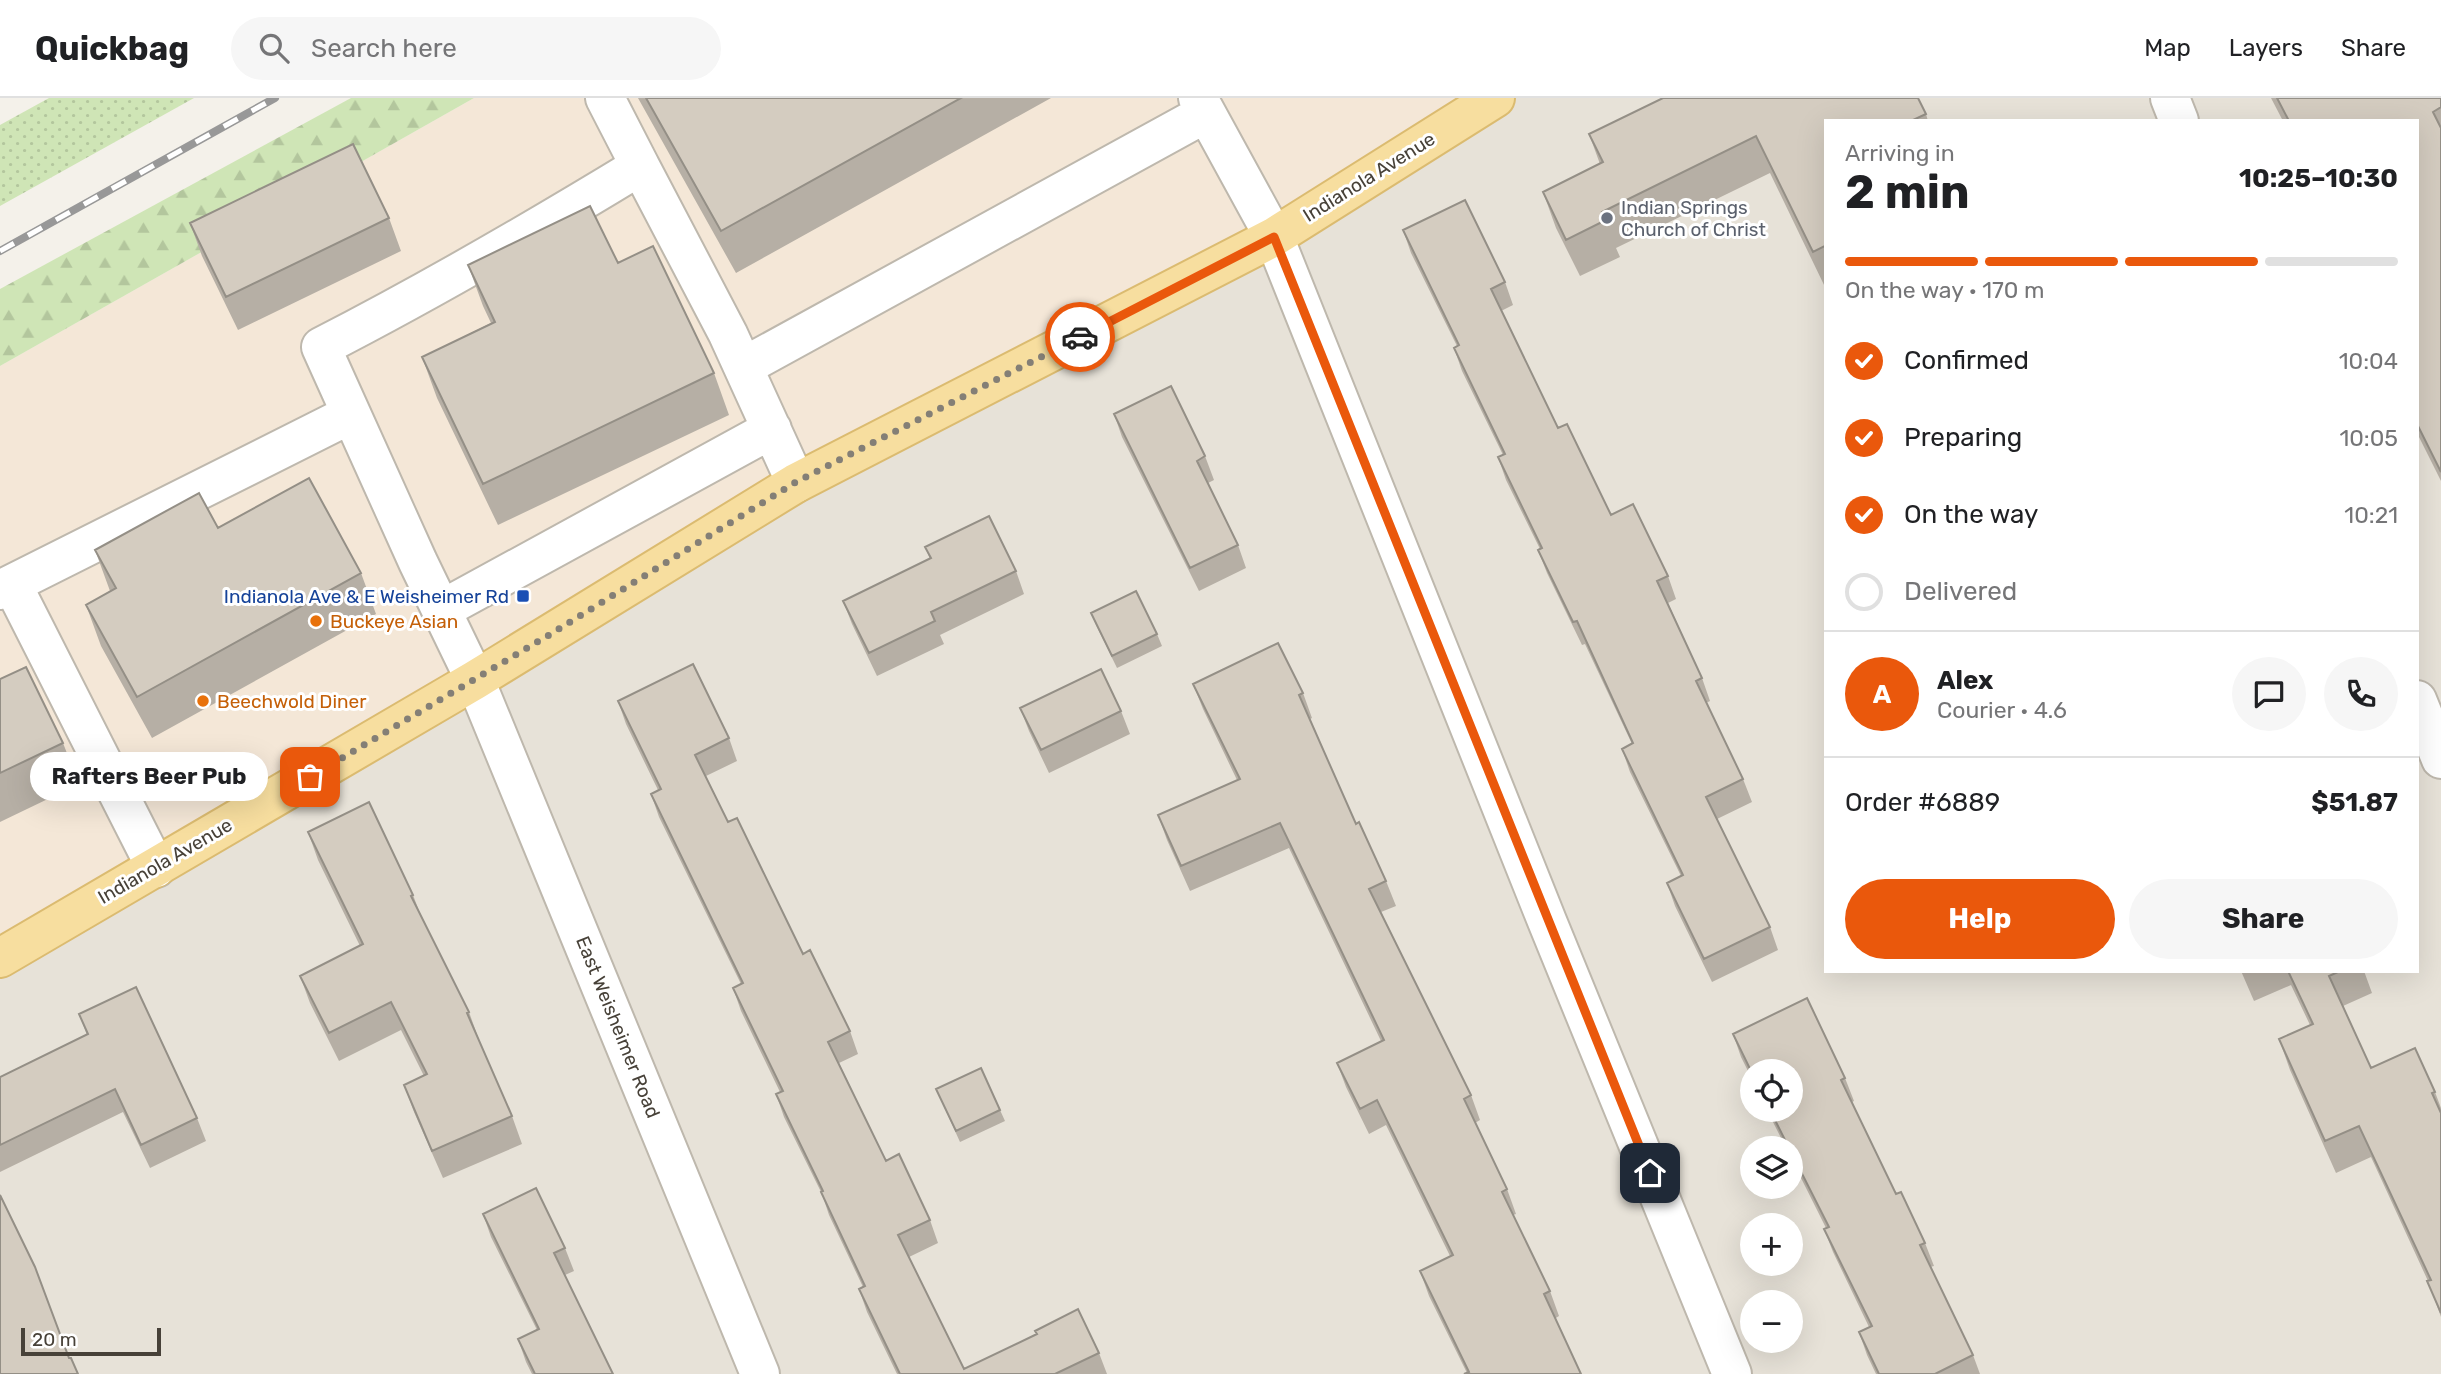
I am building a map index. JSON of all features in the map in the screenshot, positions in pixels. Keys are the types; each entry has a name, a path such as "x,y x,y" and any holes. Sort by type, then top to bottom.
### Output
{"main road":[{"name":"Indianola Avenue","path":"0,958 475,680 796,482 1274,237 1495,98"}],"street":[{"path":"605,98 728,334 796,482"},
{"path":"2170,98 2178,119"},
{"path":"743,367 1202,106 1274,237 1547,921 1732,1374"},
{"name":"East Weisheimer Road","path":"640,166 517,241 405,304 321,347 475,680 761,1374"},
{"path":"156,868 6,587 351,414"},
{"path":"441,610 772,429"},
{"path":"2419,704 2439,748"}],"shaded area":[{"path":"474,98 1481,98 0,955 0,366"},
{"path":"1481,98 2441,98 2441,1374 0,1374 0,955"}],"green space":[{"path":"49,98 194,98 0,206 0,125"},
{"path":"351,98 474,98 0,366 0,289"}],"building":[{"path":"646,98 961,98 721,231"},
{"path":"1663,98 1918,98 1926,114 1915,119 1824,119 1824,246 1813,252 1756,136 1602,212 1606,220 1566,240 1543,192 1603,162 1589,134"},
{"path":"2277,98 2441,98 2441,107 2433,112 2441,128 2441,472 2419,428 2419,119 2288,119"},
{"path":"353,144 389,218 226,297 190,223"},
{"path":"1465,200 1505,282 1491,289 1558,428 1567,424 1611,515 1633,504 1668,576 1657,581 1702,678 1696,681 1743,779 1706,797 1770,927 1704,959 1667,883 1683,875 1622,749 1633,743 1577,621 1573,622 1538,550 1542,548 1498,457 1505,454 1454,348 1459,345 1403,230"},
{"path":"590,206 618,263 653,246 714,373 483,484 422,357 495,322 468,265"},
{"path":"1171,386 1205,456 1197,461 1238,545 1190,568 1114,414"},
{"path":"309,478 361,573 137,697 86,605 116,588 95,550 199,493 218,528"},
{"path":"989,516 1016,571 931,612 935,621 869,653 843,601 931,558 925,547"},
{"path":"1136,591 1157,634 1112,656 1091,613"},
{"path":"1278,643 1303,693 1299,695 1356,824 1359,822 1386,881 1369,889 1471,1095 1464,1099 1507,1189 1502,1192 1550,1291 1544,1294 1581,1374 1464,1374 1469,1372 1420,1271 1453,1255 1377,1100 1360,1109 1337,1063 1384,1040 1280,823 1181,866 1158,815 1240,779 1193,684"},
{"path":"693,664 729,738 695,755 728,822 737,818 803,954 810,950 850,1031 828,1042 886,1161 899,1154 930,1220 898,1235 964,1369 1037,1334 1035,1331 1078,1309 1099,1353 1055,1374 900,1374 859,1289 865,1286 821,1192 823,1191 776,1094 783,1091 733,988 743,983 651,794 661,789 618,701"},
{"path":"26,667 63,743 0,773 0,679"},
{"path":"1101,669 1121,711 1041,750 1020,708"},
{"path":"369,802 413,895 411,896 469,1012 467,1013 512,1116 432,1151 404,1085 427,1074 391,1002 329,1033 300,976 363,944 308,832"},
{"path":"2289,973 2336,973 2329,976 2371,1068 2415,1048 2435,1092 2432,1093 2441,1113 2441,1313 2427,1281 2431,1280 2359,1126 2325,1141 2279,1039 2313,1024"},
{"path":"136,987 197,1118 141,1145 115,1089 0,1145 0,1077 88,1034 79,1014"},
{"path":"1807,998 1845,1078 1841,1080 1896,1194 1901,1192 1925,1243 1920,1245 1973,1355 1935,1374 1879,1374 1859,1332 1872,1326 1824,1229 1829,1227 1803,1176 1803,1136 1783,1136 1776,1122 1803,1122 1803,1059 1745,1059 1733,1034"},
{"path":"981,1068 1000,1110 956,1131 936,1089"},
{"path":"536,1188 565,1248 554,1253 613,1374 535,1374 518,1339 539,1329 483,1214"},
{"path":"0,1195 35,1267 69,1358 78,1374 0,1374"}],"railway":[{"path":"0,251 275,98"}],"way so far":[{"path":"310,777 475,680 796,482 1080,337"}],"place":[{"name":"Indian Springs Church of Christ","path":"1607,218"},
{"name":"Indianola Ave & E Weisheimer Rd","path":"523,596"},
{"name":"Buckeye Asian","path":"316,621"},
{"name":"Beechwold Diner","path":"203,701"},
{"name":"Rafters Beer Pub","path":"310,777"}],"route":[{"path":"1080,337 1274,237 1650,1173"}]}
